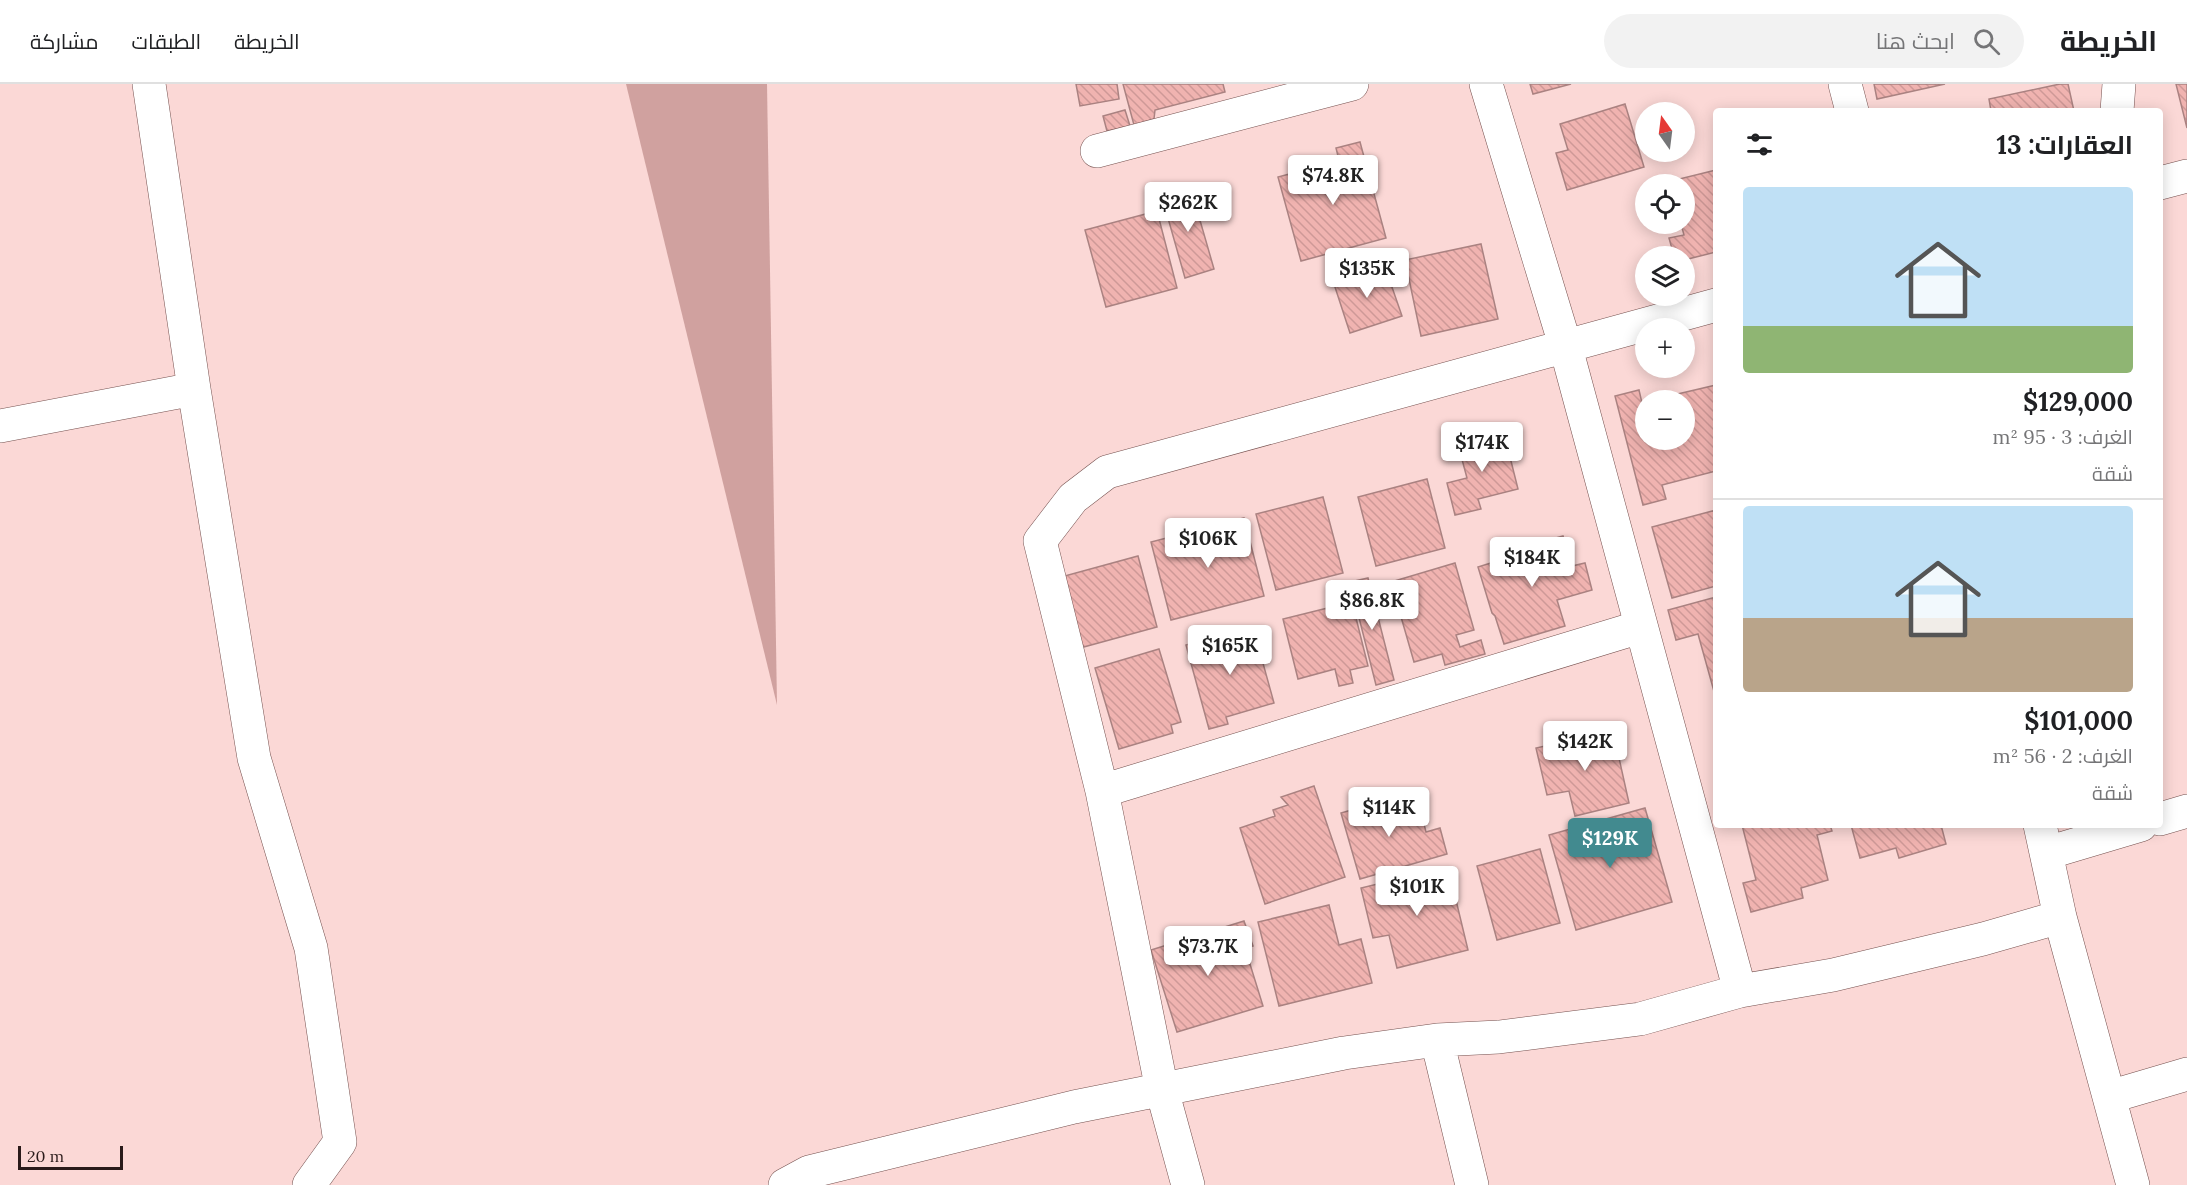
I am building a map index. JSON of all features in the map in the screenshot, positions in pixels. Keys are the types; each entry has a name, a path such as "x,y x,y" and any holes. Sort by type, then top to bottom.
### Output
{"street":[{"path":"149,84 194,389 254,758 310,948 336,1119 339,1142 309,1185"},
{"path":"1097,151 1352,84"},
{"path":"1486,84 1566,348 1740,991"},
{"path":"1845,84 1851,108"},
{"path":"2117,108 2120,84"},
{"path":"2163,182 2187,176"},
{"path":"1188,1185 1162,1090 1102,791 1040,541 1073,498 1107,472 1713,306"},
{"path":"0,426 194,389"},
{"path":"1102,791 1640,627"},
{"path":"2163,818 2187,811"},
{"path":"2120,828 2044,839 2060,917 2133,1185"},
{"path":"785,1185 809,1172 1074,1107 1344,1053 1437,1040 1499,1037 1640,1019 1740,991 1833,975 1983,939 2060,917"},
{"path":"1437,1040 1472,1185"},
{"path":"2109,1097 2187,1074"}],"shaded area":[{"path":"626,84 767,84 777,705"}],"building":[{"path":"1076,84 1117,84 1119,99 1080,106"},
{"path":"1123,84 1223,84 1225,92 1155,110 1154,119 1134,125"},
{"path":"1530,84 1571,84 1533,94"},
{"path":"1874,84 1945,84 1877,99"},
{"path":"2068,84 2073,108 1990,108 1989,99"},
{"path":"2176,84 2187,84 2187,128"},
{"path":"1625,104 1635,137 1635,162 1642,162 1644,167 1567,190 1556,153 1568,150 1560,124"},
{"path":"1125,110 1130,126 1107,131 1103,116"},
{"path":"1360,142 1386,238 1301,261 1278,177 1323,165 1325,173 1341,168 1336,148"},
{"path":"1713,171 1713,253 1695,257 1695,246 1671,246 1669,238 1695,234 1695,175"},
{"path":"1191,189 1214,269 1185,278 1162,197"},
{"path":"1157,211 1177,288 1106,307 1085,230"},
{"path":"1481,244 1498,319 1421,336 1405,260"},
{"path":"1384,264 1402,316 1350,333 1333,281"},
{"path":"1713,386 1713,472 1662,485 1666,499 1643,505 1615,396 1635,391 1635,450 1695,450 1695,390"},
{"path":"1504,433 1518,489 1478,499 1481,509 1455,515 1447,483 1467,478 1460,452 1445,456 1443,449"},
{"path":"1427,479 1445,548 1376,566 1358,497"},
{"path":"1323,497 1343,573 1276,590 1256,514"},
{"path":"1713,511 1713,587 1672,598 1652,527"},
{"path":"1244,518 1264,596 1171,620 1151,542"},
{"path":"1563,536 1572,566 1585,563 1592,590 1557,600 1565,626 1504,644 1478,567 1494,562 1493,556"},
{"path":"1138,556 1157,627 1080,648 1061,577"},
{"path":"1455,563 1474,630 1456,635 1460,647 1481,640 1485,654 1445,665 1442,654 1414,662 1391,582"},
{"path":"1368,578 1394,680 1376,685 1350,582"},
{"path":"1713,598 1713,688 1698,634 1676,640 1668,610"},
{"path":"1352,602 1368,666 1350,670 1353,683 1339,686 1335,669 1298,679 1283,619"},
{"path":"1253,627 1274,703 1226,717 1228,724 1209,729 1186,645"},
{"path":"1159,649 1181,722 1171,725 1173,733 1119,749 1095,668"},
{"path":"1613,731 1629,803 1575,816 1569,791 1547,795 1536,748"},
{"path":"1314,786 1345,877 1265,904 1240,828 1275,816 1273,810 1288,805 1281,797"},
{"path":"1403,795 1411,823 1423,820 1426,832 1440,828 1447,854 1360,879 1341,813"},
{"path":"1645,808 1672,902 1576,930 1549,835"},
{"path":"1743,828 1831,828 1832,831 1817,835 1828,880 1801,888 1803,898 1751,912 1743,883 1756,880"},
{"path":"1852,828 1942,828 1946,844 1899,858 1896,848 1860,858"},
{"path":"1540,849 1560,923 1497,940 1477,866"},
{"path":"1448,867 1468,950 1397,968 1389,935 1373,938 1361,888"},
{"path":"1329,905 1339,945 1361,939 1372,983 1279,1006 1258,922"},
{"path":"1244,921 1253,946 1245,948 1263,1006 1177,1032 1151,950"}]}
